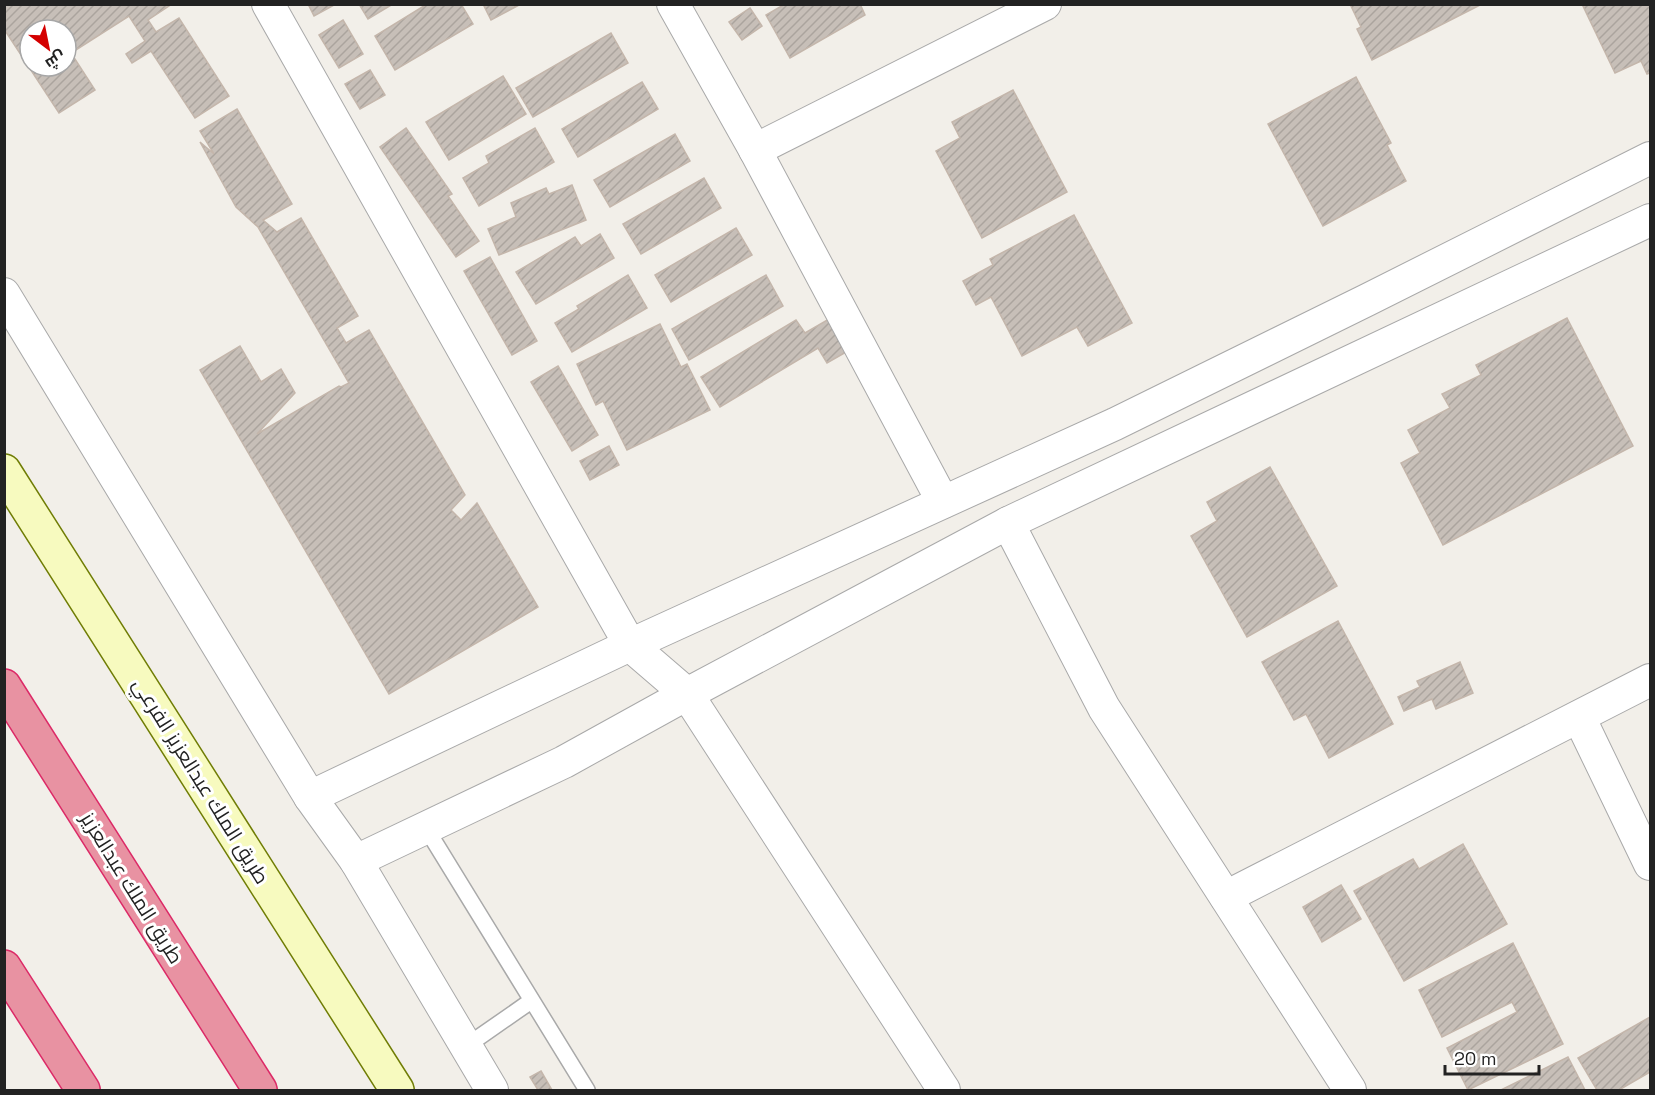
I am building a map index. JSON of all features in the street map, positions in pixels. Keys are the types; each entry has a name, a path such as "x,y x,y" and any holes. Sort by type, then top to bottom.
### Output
{"highway":[{"name":"طريق الملك عبدالعزيز","path":"4,686 260,1090"},
{"path":"4,967 82,1090"}],"main road":[{"name":"طريق الملك عبدالعزيز الفرعي","path":"4,471 397,1090"}],"street":[{"path":"268,4 630,645 687,694 944,1090"},
{"path":"673,4 755,150 943,502"},
{"path":"755,150 1045,4"},
{"path":"310,797 630,645 1115,424 1650,158"},
{"path":"356,861 564,762 1008,523 1650,220"},
{"path":"4,294 310,797 356,861 492,1090"},
{"path":"1008,523 1104,708 1350,1090"},
{"path":"1226,897 1650,680"},
{"path":"1579,717 1650,864"}],"lane":[{"path":"426,828 587,1090"},
{"path":"465,1047 531,1001"}],"building":[{"path":"4,4 172,4 148,20 156,32 179,18 229,96 195,118 151,51 132,63 126,54 145,41 129,16 78,49 78,18 18,18 18,50 4,29"},
{"path":"308,4 334,4 334,5 314,16"},
{"path":"359,4 393,4 368,19"},
{"path":"427,4 461,4 473,24 395,70 375,36"},
{"path":"483,4 521,4 491,20"},
{"path":"785,4 860,4 865,15 790,58 766,15"},
{"path":"1350,4 1482,4 1372,60 1357,29 1361,27"},
{"path":"1582,4 1650,4 1650,73 1647,74 1641,61 1615,73"},
{"path":"750,8 762,26 742,40 729,22"},
{"path":"343,20 363,54 339,68 319,35"},
{"path":"611,33 628,63 533,117 516,88"},
{"path":"78,64 95,90 59,113 36,78 78,78"},
{"path":"370,70 385,95 360,109 345,84"},
{"path":"503,76 526,114 449,160 426,122"},
{"path":"1356,77 1391,143 1387,145 1406,181 1323,226 1268,124"},
{"path":"642,82 658,109 578,157 562,129"},
{"path":"1013,90 1067,192 982,238 936,151 960,138 952,122"},
{"path":"237,109 292,204 263,220 277,232 301,218 358,316 337,328 346,343 369,330 465,495 451,510 461,520 477,503 538,607 389,694 200,370 240,346 261,382 281,369 295,393 257,434 339,386 349,383 258,227 236,207 200,142 214,154 200,131"},
{"path":"406,128 452,194 448,196 479,241 456,257 380,147"},
{"path":"535,128 554,162 479,206 463,178 489,163 486,156"},
{"path":"675,134 690,161 610,207 594,180"},
{"path":"704,178 721,208 641,254 623,224"},
{"path":"572,185 586,220 499,255 488,229 516,217 511,203 546,188 549,194"},
{"path":"1074,215 1132,323 1088,346 1077,327 1022,356 991,297 976,305 963,281 993,265 990,259"},
{"path":"736,228 752,255 671,302 655,275"},
{"path":"600,234 614,258 536,304 516,272 575,237 581,246"},
{"path":"490,257 537,341 512,355 464,271"},
{"path":"628,275 647,308 572,352 555,323 579,309 577,306"},
{"path":"766,275 783,306 689,360 672,329"},
{"path":"1567,318 1633,446 1443,545 1401,463 1420,453 1408,430 1450,408 1442,394 1481,375 1476,365"},
{"path":"829,319 848,351 827,363 818,348 720,407 701,377 796,320 805,333"},
{"path":"660,324 681,367 687,364 710,410 627,450 603,401 596,405 577,364"},
{"path":"558,366 598,435 572,451 531,382"},
{"path":"609,446 619,465 590,480 580,461"},
{"path":"1270,467 1337,586 1247,637 1191,536 1217,521 1207,502"},
{"path":"1338,621 1393,724 1329,758 1306,714 1294,720 1262,662"},
{"path":"1460,662 1473,693 1436,709 1432,699 1404,711 1398,697 1420,687 1417,681"},
{"path":"1463,844 1507,924 1404,981 1354,891 1413,859 1419,869"},
{"path":"1341,885 1361,919 1322,942 1303,907"},
{"path":"1513,943 1563,1044 1468,1090 1447,1048 1517,1012 1512,1002 1442,1037 1419,990"},
{"path":"1650,1017 1650,1072 1619,1090 1597,1090 1578,1058"},
{"path":"1568,1057 1585,1090 1501,1090"},
{"path":"541,1071 552,1090 538,1090 530,1077"}]}
